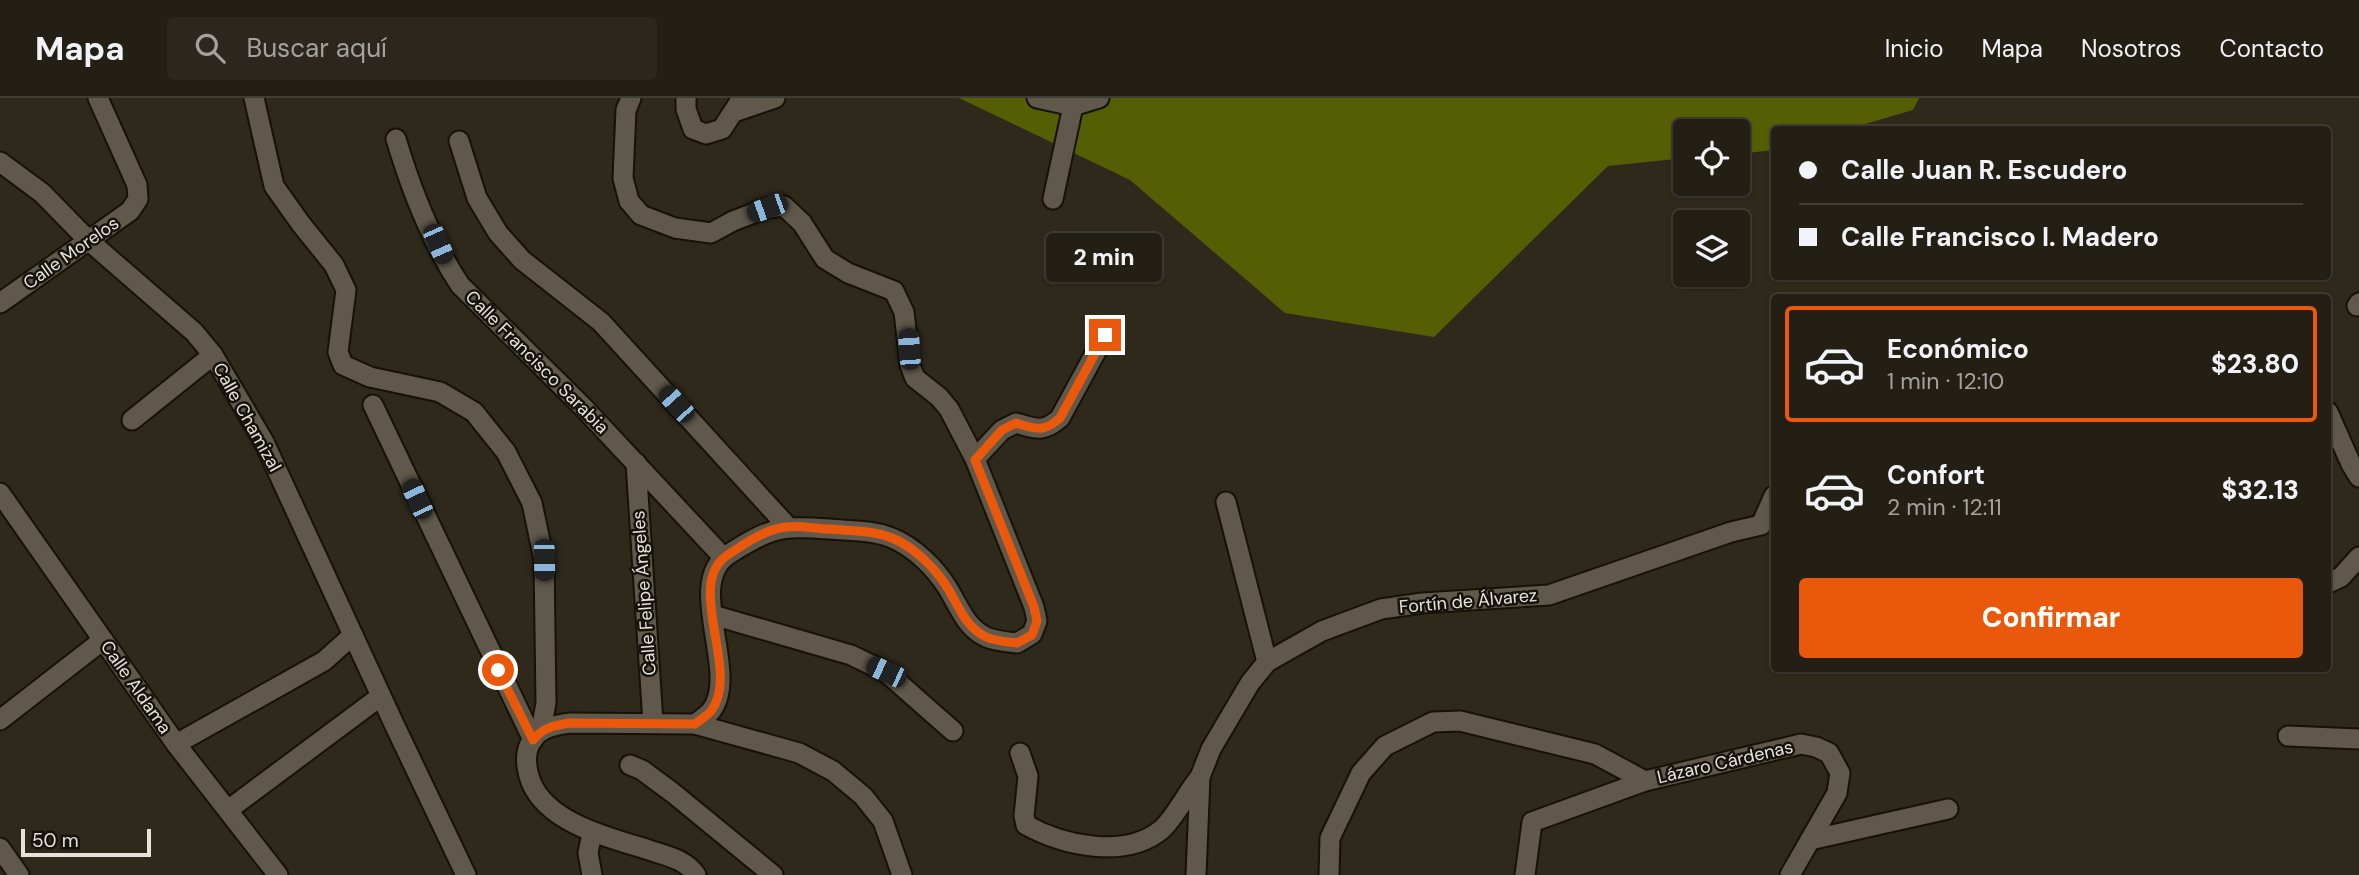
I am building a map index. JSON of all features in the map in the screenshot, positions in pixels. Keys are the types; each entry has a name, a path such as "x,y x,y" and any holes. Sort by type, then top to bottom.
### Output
{"street":[{"name":"Calle Morelos","path":"0,303 130,211 138,200 137,185 98,98"},
{"path":"254,98 274,186 334,265 346,290 338,352 343,365 370,377 440,392 474,412 506,452 532,503 544,560 546,703 537,735"},
{"path":"631,98 626,110 623,178 629,201 641,215 676,228 711,233 767,208 784,206 802,222 825,259 848,273 894,290 904,312 910,365 915,377 949,408 975,460 1034,607 1037,621 1032,635 1017,643 984,636 967,623 946,586 927,563 908,546 892,537 870,532 788,527 759,535 723,557 712,574 710,593 719,679 718,694 712,710 695,724"},
{"path":"686,98 686,109 693,129 706,134 722,129 738,105 775,98"},
{"path":"1037,98 1073,106 1099,98"},
{"path":"1053,199 1073,106"},
{"name":"Calle Francisco Sarabia","path":"396,139 408,179 447,265 460,285 584,408 723,557"},
{"path":"459,141 477,198 498,233 522,260 601,322 788,527"},
{"name":"Calle Chamizal","path":"0,162 41,193 88,240 194,332 213,355 264,442 466,875"},
{"path":"975,460 1002,430 1016,423 1037,429 1049,428 1060,418 1105,335"},
{"path":"132,420 213,355"},
{"path":"373,405 537,735"},
{"path":"2331,419 2359,477"},
{"name":"Calle Felipe Ángeles","path":"636,463 653,723"},
{"name":"Calle Aldama","path":"0,493 176,744 278,875"},
{"path":"1226,502 1267,662"},
{"name":"Fortín de Álvarez","path":"1200,777 1211,749 1245,692 1267,662 1322,631 1381,609 1423,603 1549,595 1731,532 1761,525 1771,503"},
{"path":"2331,582 2341,577 2359,557"},
{"path":"713,615 851,655 886,672 953,731"},
{"path":"176,744 324,661 353,635"},
{"path":"0,720 103,640"},
{"path":"228,810 381,696"},
{"path":"1329,875 1330,838 1361,773 1385,746 1433,722 1460,721 1595,754 1645,781"},
{"path":"696,875 679,859 592,833 550,808 534,789 526,769 528,747 537,735 550,726 569,723 695,724 799,753 833,771 863,796 883,821 902,875"},
{"path":"2288,736 2359,739"},
{"name":"Lázaro Cárdenas","path":"1525,875 1532,822 1645,781 1801,744 1829,753 1840,773 1837,793 1789,875"},
{"path":"1020,753 1027,776 1024,816 1026,825 1059,839 1108,847 1140,843 1163,829 1200,777"},
{"path":"630,765 642,770 673,793 773,875"},
{"path":"1196,875 1200,777"},
{"path":"1810,840 1948,808"},
{"path":"592,833 588,853 592,875"},
{"path":"0,848 19,875"}],"green space":[{"path":"959,98 1919,98 1913,110 1858,126 1771,126 1771,150 1750,153 1750,119 1673,119 1673,159 1608,166 1434,337 1285,313 1130,180"}],"route":[{"path":"498,670 533,740 541,730 569,723 695,724 712,710 718,694 719,679 710,593 712,574 723,557 759,535 788,527 870,532 892,537 908,546 927,563 946,586 967,623 984,636 1017,643 1032,635 1037,621 1034,607 975,460 1002,430 1016,423 1037,429 1049,428 1060,418 1105,335"}]}
